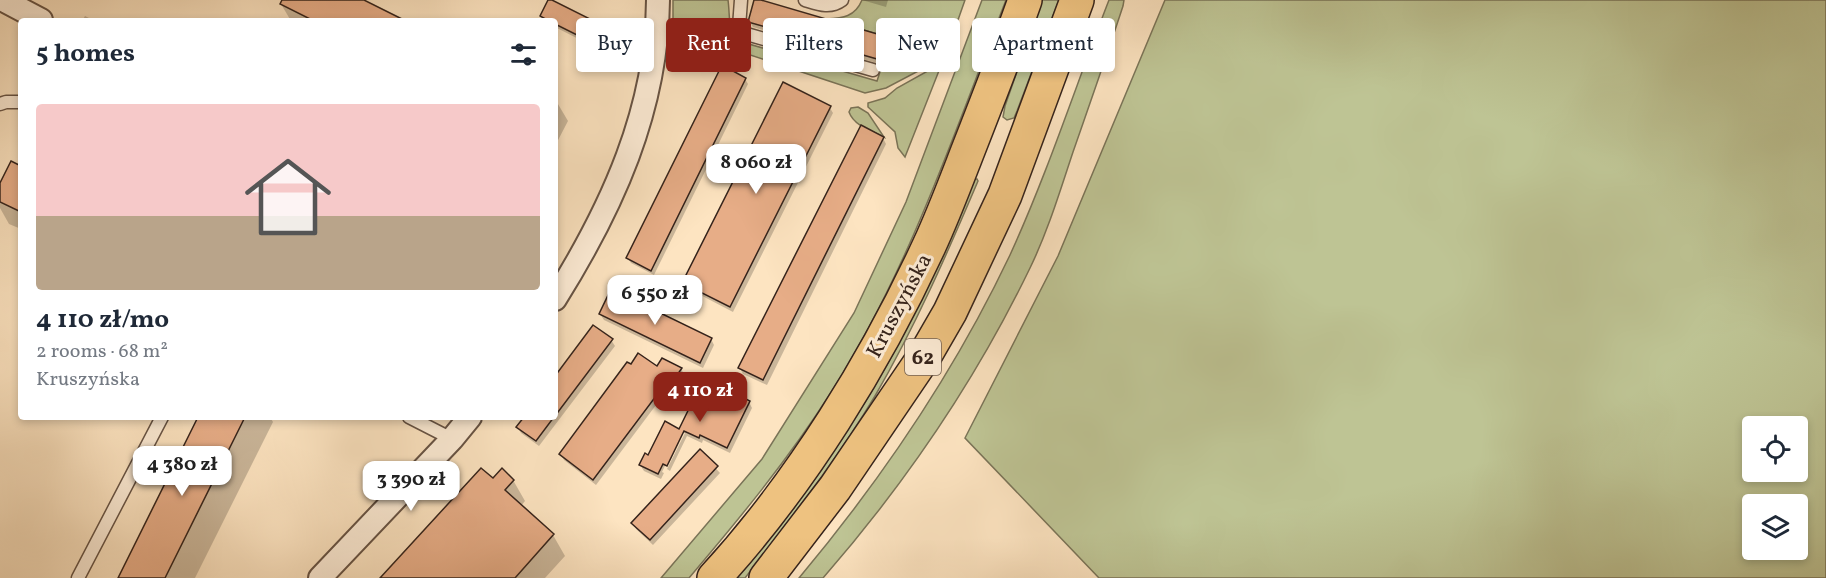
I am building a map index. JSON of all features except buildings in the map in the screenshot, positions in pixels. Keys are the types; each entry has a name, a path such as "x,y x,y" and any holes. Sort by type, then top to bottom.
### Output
{"main road":[{"name":"Kruszyńska","path":"714,578 734,556 796,476 857,382 899,309 943,212 1025,0"},
{"name":"Kruszyńska","path":"766,578 842,478 924,357 950,312 1005,195 1077,0"}],"street":[{"path":"3,0 37,18"},
{"path":"558,294 597,227 634,142 652,74 657,39 658,0"},
{"path":"320,578 468,420"}],"lane":[{"path":"741,0 739,27 744,33 873,70"},
{"path":"805,0 827,6 842,0"},
{"path":"0,104 18,102"},
{"path":"78,578 160,420"},
{"path":"415,420 452,439"}],"green space":[{"path":"673,0 728,0 729,18 673,18"},
{"path":"862,0 965,0 959,18 876,18 876,34 864,30 864,18 838,18 856,10"},
{"path":"982,0 1006,0 999,18 975,18"},
{"path":"1042,0 1059,0 1052,18 1036,18"},
{"path":"1109,0 1124,0 1115,29 1115,18 1102,18"},
{"path":"1165,0 1826,0 1826,578 1099,578 965,438 1058,256"},
{"path":"972,27 972,72 978,72 928,202 858,348 830,394 780,466 689,578 661,578 762,459 854,313 906,202 955,72 960,72 960,58"},
{"path":"751,45 763,48 763,59 751,55"},
{"path":"802,72 846,72 877,81 880,72 916,72 886,88 865,93"},
{"path":"926,72 938,72 905,157 898,148 895,132 868,107 868,103 885,98 897,88"},
{"path":"1017,72 1032,72 1014,118 1007,120 1003,117"},
{"path":"1082,72 1100,72 1048,225 1030,268 1009,310 962,391 882,506 823,578 799,578 887,463 915,423 965,341 1010,255"},
{"path":"858,107 868,113 884,137 864,127 851,117 849,112 851,108"},
{"path":"974,179 978,181 942,263 904,344 875,396 829,466 745,578 734,578 814,475 860,410 914,313"}]}
